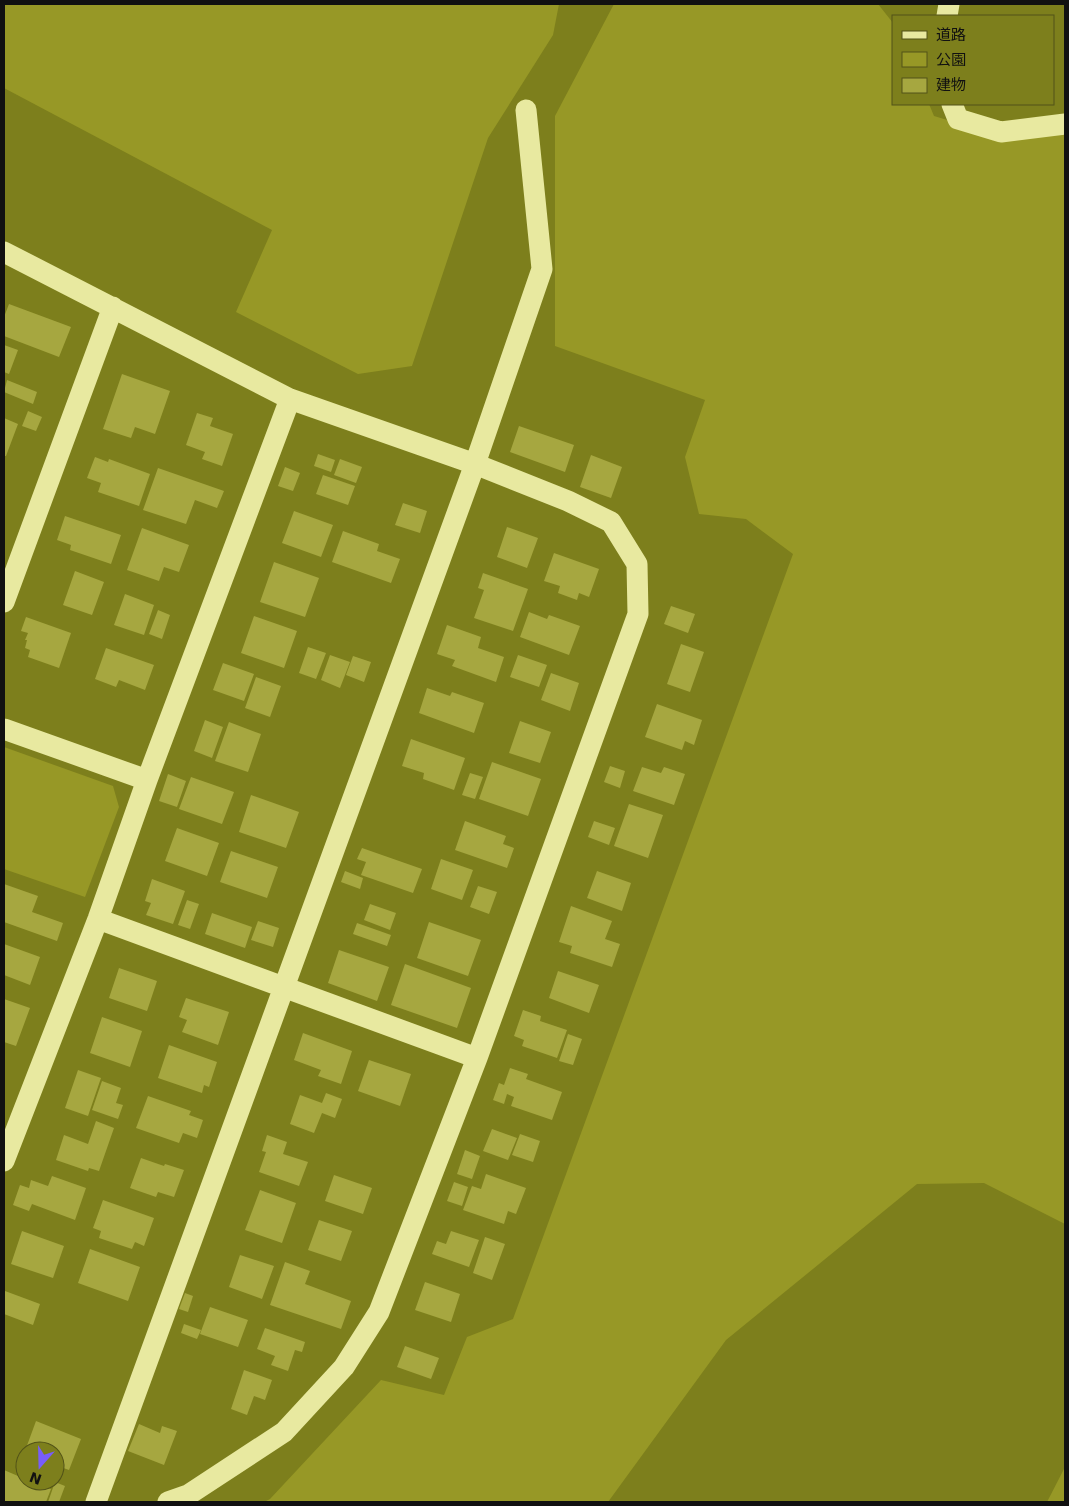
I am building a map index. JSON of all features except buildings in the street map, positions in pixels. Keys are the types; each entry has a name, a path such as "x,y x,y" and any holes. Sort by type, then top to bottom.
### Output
{"street":[{"path":"952,105 958,118 1001,132 1065,124"},
{"path":"96,1502 475,464 542,269 526,110"},
{"path":"4,252 290,399 475,464 568,501 611,522 637,564 638,614 477,1058 379,1312 344,1367 284,1432 188,1495 168,1502"},
{"path":"4,602 113,307"},
{"path":"4,1161 98,919 147,780 290,399"},
{"path":"4,729 147,780"},
{"path":"98,919 477,1058"}],"green space":[{"path":"4,4 559,4 553,35 488,138 412,366 358,374 236,312 272,230 4,88"},
{"path":"614,4 878,4 892,22 892,105 929,105 934,116 1010,139 1062,117 1065,113 1065,1224 984,1183 917,1184 726,1340 608,1502 264,1502 270,1499 381,1380 444,1395 467,1337 513,1319 793,554 746,519 699,514 685,457 705,400 555,346 555,116"},
{"path":"4,747 113,786 119,807 85,897 4,869"},
{"path":"1065,1467 1065,1502 1047,1502"}]}
